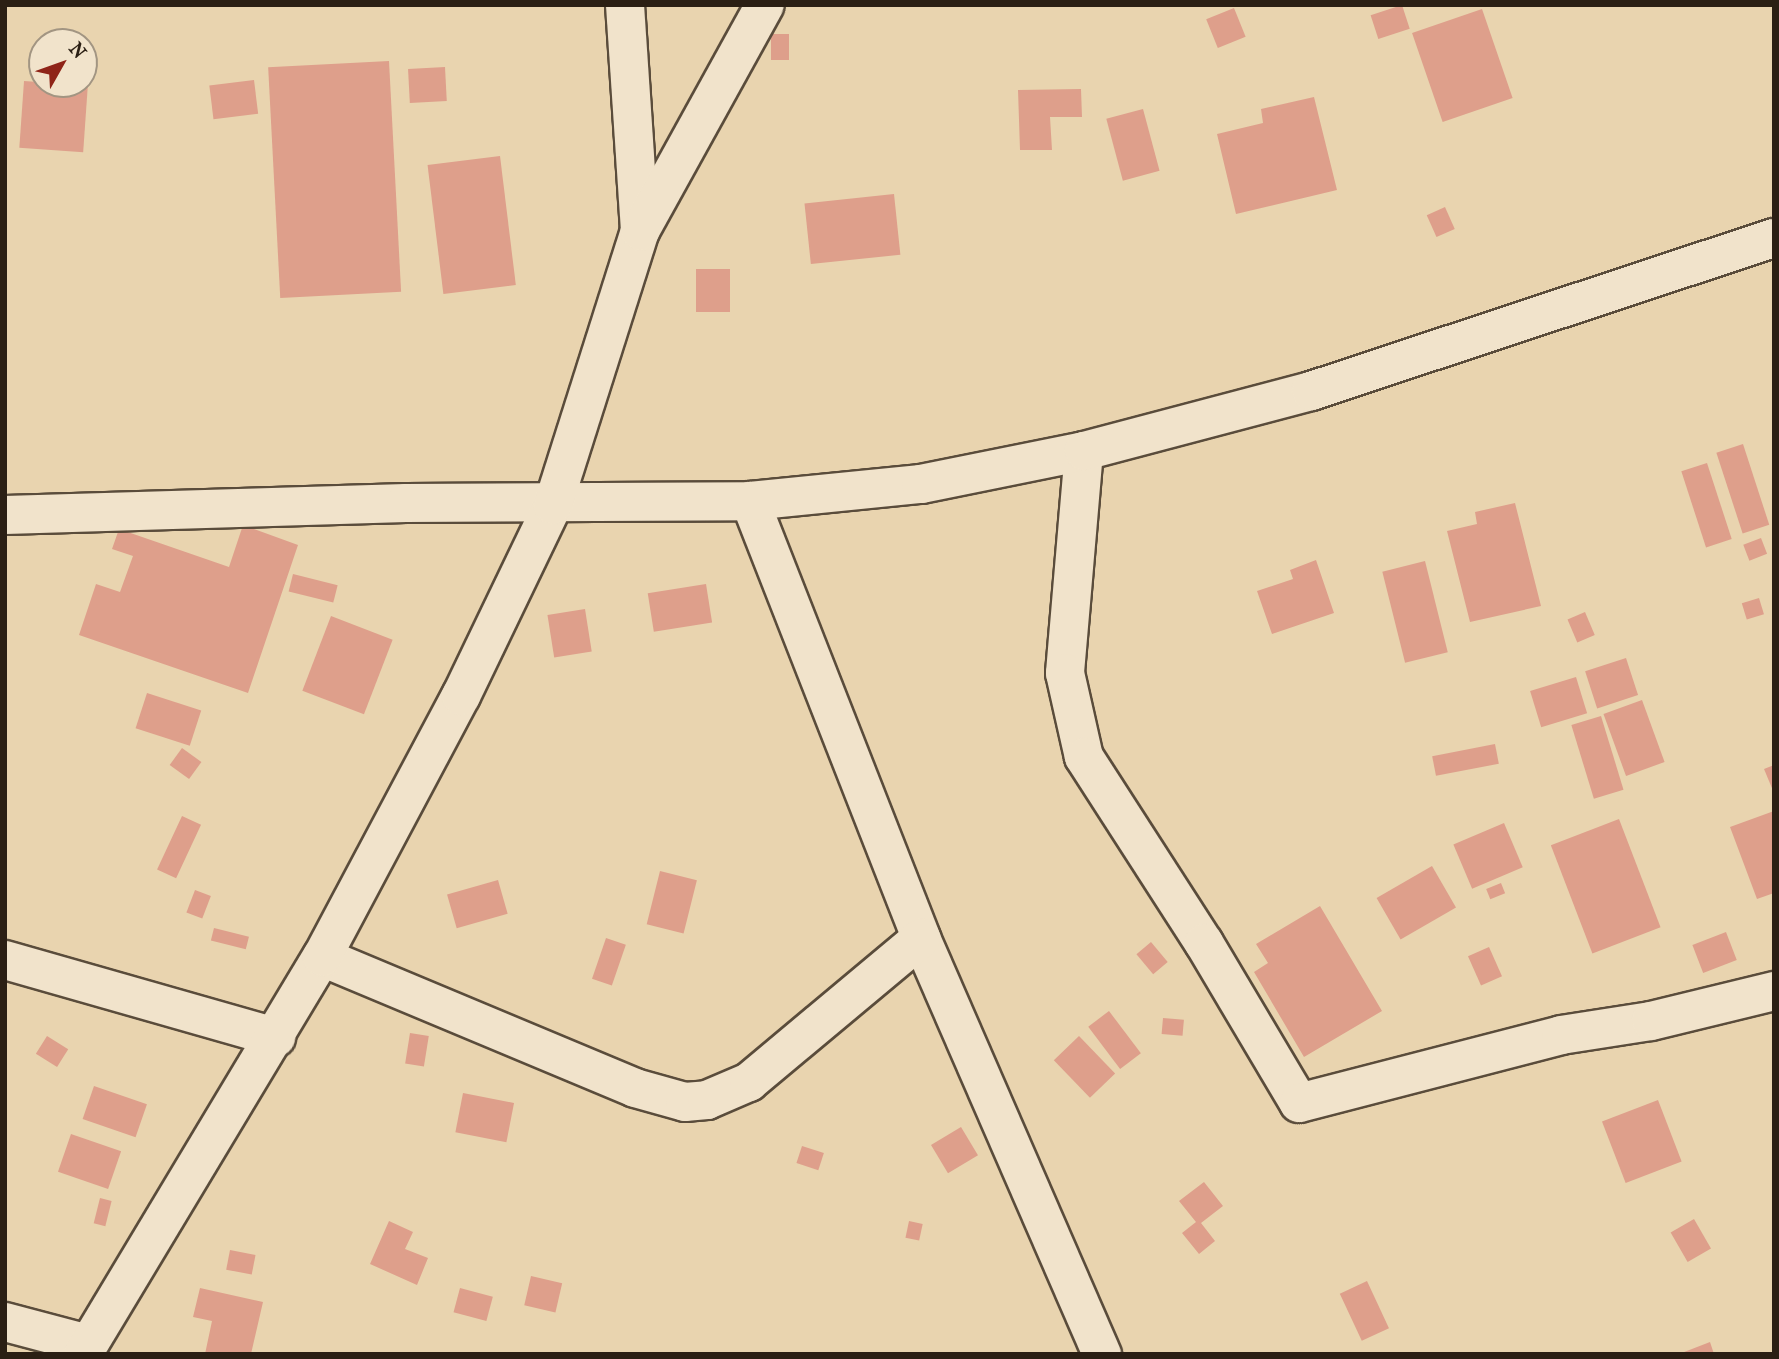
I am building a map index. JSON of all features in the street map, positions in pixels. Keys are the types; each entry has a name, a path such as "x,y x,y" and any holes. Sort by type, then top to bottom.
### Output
{"street":[{"path":"625,5 640,231"},
{"path":"5,1322 86,1349 276,1037 322,957 461,696 553,505 640,231 765,5"},
{"path":"5,515 406,503 553,505 750,501 921,484 1084,451 1311,391 1774,238"},
{"path":"1084,451 1065,673 1084,757 1204,943 1298,1103 1561,1035 1651,1021 1774,991"},
{"path":"750,501 921,938 1061,1251 1102,1354"},
{"path":"322,957 635,1088 685,1102 707,1100 749,1082 921,938"},
{"path":"5,960 276,1037"}],"building":[{"path":"1402,5 1410,29 1378,39 1371,15"},
{"path":"1234,8 1246,37 1218,48 1206,19"},
{"path":"1482,9 1513,98 1443,122 1412,33"},
{"path":"771,34 789,34 789,60 771,60"},
{"path":"389,61 401,292 280,298 268,67"},
{"path":"445,67 447,101 410,103 408,69"},
{"path":"254,80 258,114 213,119 209,85"},
{"path":"24,81 28,81 28,98 87,98 83,152 19,148"},
{"path":"1081,89 1082,117 1050,117 1052,150 1020,150 1018,90"},
{"path":"1314,97 1337,190 1236,214 1217,134 1263,123 1261,109"},
{"path":"1143,109 1160,171 1123,181 1106,119"},
{"path":"500,156 516,285 443,294 428,165"},
{"path":"894,194 900,255 811,264 804,203"},
{"path":"1445,207 1455,229 1436,237 1427,215"},
{"path":"696,269 730,269 730,312 696,312"},
{"path":"1743,444 1769,525 1743,533 1716,453"},
{"path":"1707,463 1732,539 1706,547 1681,471"},
{"path":"1515,503 1541,606 1470,622 1447,531 1477,524 1475,512"},
{"path":"243,525 298,545 248,693 79,635 96,584 120,592 133,556 112,549 119,529 229,567"},
{"path":"1761,538 1767,554 1749,561 1743,545"},
{"path":"1316,560 1334,613 1272,634 1257,591 1293,579 1290,570"},
{"path":"1425,561 1448,652 1405,663 1382,572"},
{"path":"293,574 338,585 333,603 289,591"},
{"path":"706,584 712,623 654,632 648,593"},
{"path":"1759,598 1764,614 1747,620 1742,603"},
{"path":"585,609 592,651 554,657 547,615"},
{"path":"1585,612 1595,635 1577,642 1568,619"},
{"path":"331,616 393,640 364,714 302,691"},
{"path":"1626,658 1638,695 1597,708 1585,671"},
{"path":"1576,677 1587,713 1541,727 1530,691"},
{"path":"147,693 201,711 190,746 136,728"},
{"path":"1642,700 1665,762 1626,776 1603,714"},
{"path":"1601,716 1624,790 1594,799 1571,725"},
{"path":"1495,744 1499,764 1436,776 1432,756"},
{"path":"182,748 201,762 189,779 170,765"},
{"path":"1774,765 1774,793 1764,769"},
{"path":"1774,811 1774,893 1757,899 1730,827"},
{"path":"182,816 201,825 176,878 157,869"},
{"path":"1619,819 1661,927 1592,953 1551,845"},
{"path":"1504,823 1523,867 1472,889 1453,844"},
{"path":"1432,866 1456,908 1401,940 1377,898"},
{"path":"660,871 697,880 684,934 647,924"},
{"path":"498,880 508,914 457,928 447,895"},
{"path":"1501,883 1505,893 1490,899 1486,889"},
{"path":"195,890 211,896 202,918 186,912"},
{"path":"1320,906 1382,1011 1304,1057 1254,972 1268,963 1256,944"},
{"path":"214,928 249,937 246,949 211,941"},
{"path":"1726,932 1737,960 1703,973 1692,945"},
{"path":"606,938 626,945 612,985 592,979"},
{"path":"1151,942 1168,962 1153,974 1136,954"},
{"path":"1489,947 1502,976 1481,986 1468,956"},
{"path":"1109,1011 1141,1053 1120,1069 1088,1027"},
{"path":"1163,1018 1184,1020 1183,1036 1162,1034"},
{"path":"410,1033 429,1036 424,1067 405,1064"},
{"path":"47,1036 68,1049 57,1067 36,1054"},
{"path":"1079,1036 1115,1073 1090,1098 1054,1060"},
{"path":"94,1086 147,1104 136,1137 83,1119"},
{"path":"463,1093 514,1103 506,1142 455,1132"},
{"path":"1658,1100 1682,1162 1626,1183 1602,1122"},
{"path":"961,1127 978,1155 948,1173 931,1145"},
{"path":"71,1134 121,1151 108,1189 58,1172"},
{"path":"802,1146 824,1153 818,1170 796,1163"},
{"path":"1204,1182 1223,1206 1201,1223 1215,1241 1199,1254 1182,1233 1196,1222 1179,1201"},
{"path":"100,1198 112,1201 105,1226 94,1223"},
{"path":"1694,1219 1711,1248 1688,1262 1671,1232"},
{"path":"389,1221 413,1232 405,1249 428,1258 417,1285 370,1264"},
{"path":"909,1221 923,1224 919,1241 905,1238"},
{"path":"230,1250 256,1255 252,1275 226,1270"},
{"path":"531,1276 562,1283 555,1312 524,1305"},
{"path":"1367,1281 1389,1328 1362,1341 1340,1294"},
{"path":"200,1288 263,1302 251,1354 205,1354 212,1321 193,1317"},
{"path":"460,1288 493,1297 486,1321 454,1312"},
{"path":"1710,1342 1714,1354 1679,1354"}]}
